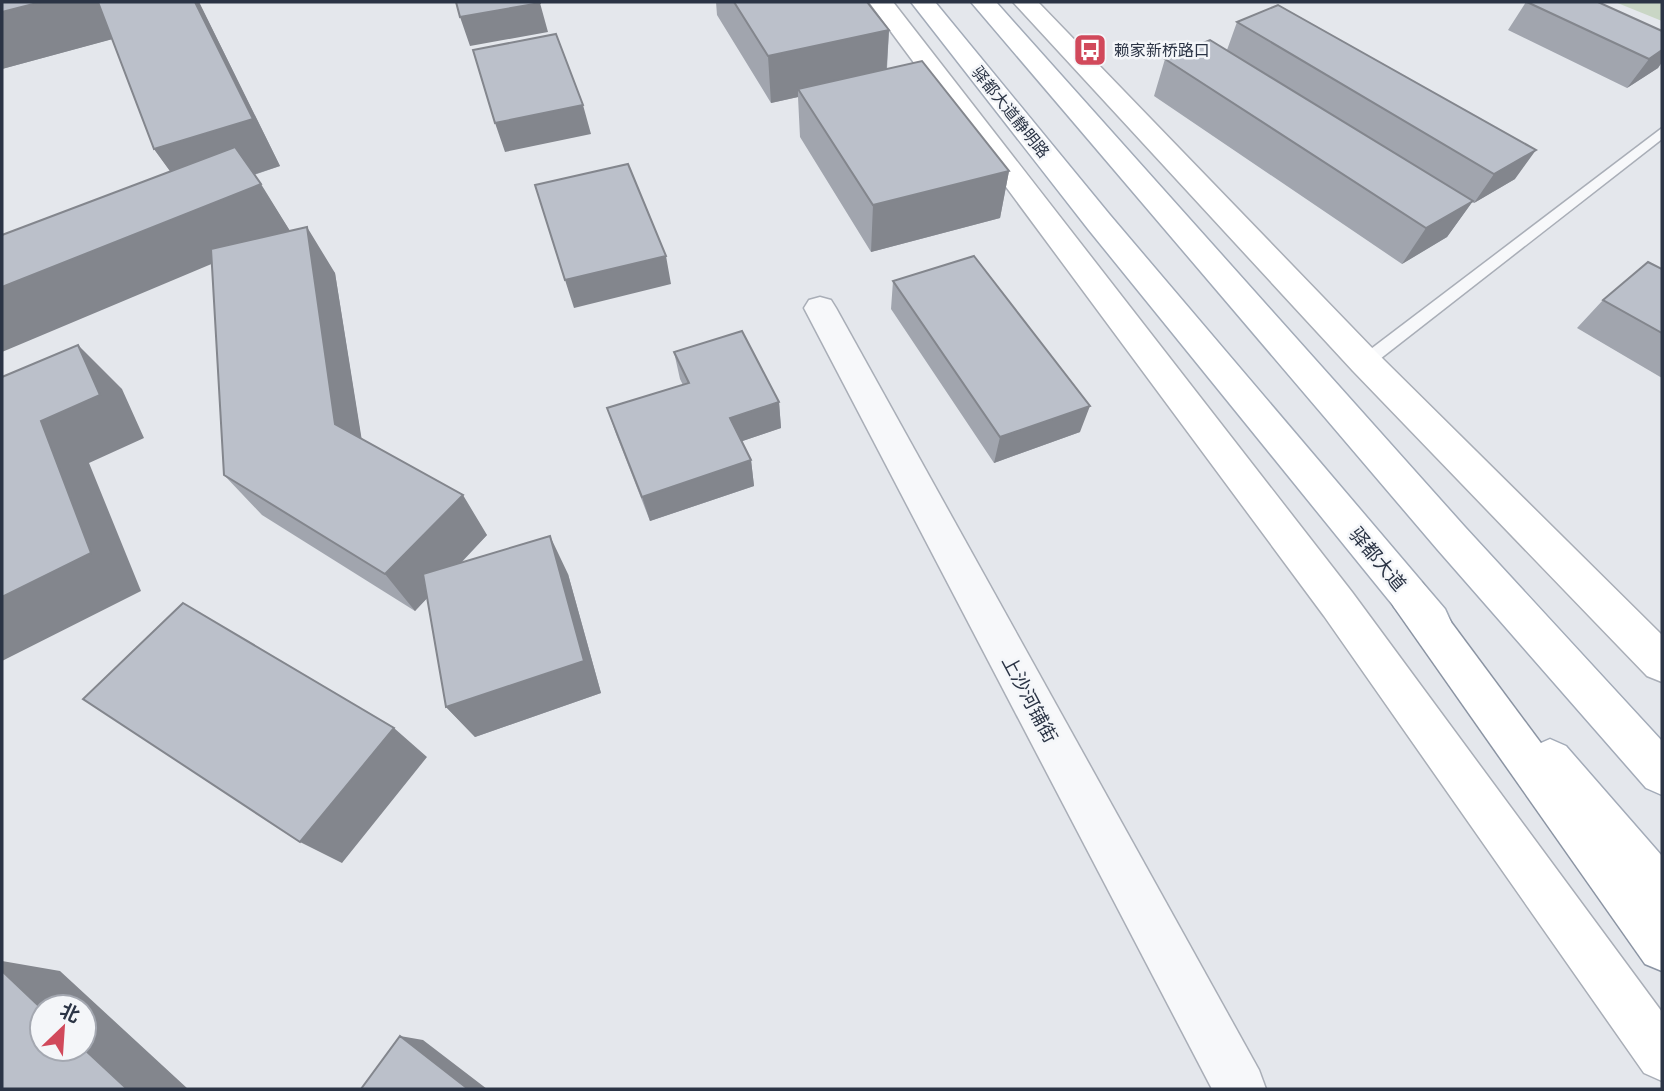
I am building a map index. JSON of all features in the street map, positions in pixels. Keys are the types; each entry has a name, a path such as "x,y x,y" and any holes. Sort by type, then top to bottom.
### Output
{"main road":[{"path":"881,2 1338,604 1662,1055"},
{"name":"驿都大道静明路","path":"923,2 1099,222"},
{"path":"983,2 1451,538 1662,773"},
{"path":"1025,2 1365,362 1662,663"},
{"name":"驿都大道","path":"1099,222 1408,595 1662,892"},
{"path":"1408,595 1662,947"}],"street":[{"name":"上沙河铺街","path":"820,308 1240,1089"}],"lane":[{"path":"1365,362 1662,132"}],"green space":[{"path":"1615,2 1662,2 1662,21"}],"building":[{"path":"2,2 41,2 2,12"},
{"path":"98,2 195,2 253,119 154,149"},
{"path":"456,2 540,2 540,3 460,17"},
{"path":"734,2 867,2 889,30 768,56"},
{"path":"1527,2 1598,2 1662,31 1662,50 1649,59"},
{"path":"1278,5 1536,150 1494,174 1237,22"},
{"path":"556,34 583,105 495,123 473,50"},
{"path":"1210,40 1473,201 1426,228 1165,59"},
{"path":"922,61 1009,171 873,205 798,89"},
{"path":"235,147 261,184 2,287 2,235"},
{"path":"628,164 666,256 565,280 535,185"},
{"path":"307,227 335,424 463,495 385,574 224,475 211,249"},
{"path":"974,256 1090,406 1000,437 893,281"},
{"path":"1648,262 1662,269 1662,333 1603,300"},
{"path":"742,331 779,402 730,418 751,460 642,497 607,408 689,383 674,352"},
{"path":"78,345 100,395 41,421 91,553 2,597 2,377"},
{"path":"550,536 584,661 446,707 423,574"},
{"path":"183,603 394,728 300,842 83,699"},
{"path":"2,971 28,996 28,1063 98,1062 127,1089 2,1089"},
{"path":"400,1036 468,1089 361,1089"}],"place":[{"name":"赖家新桥路口","path":"1090,50"}]}
